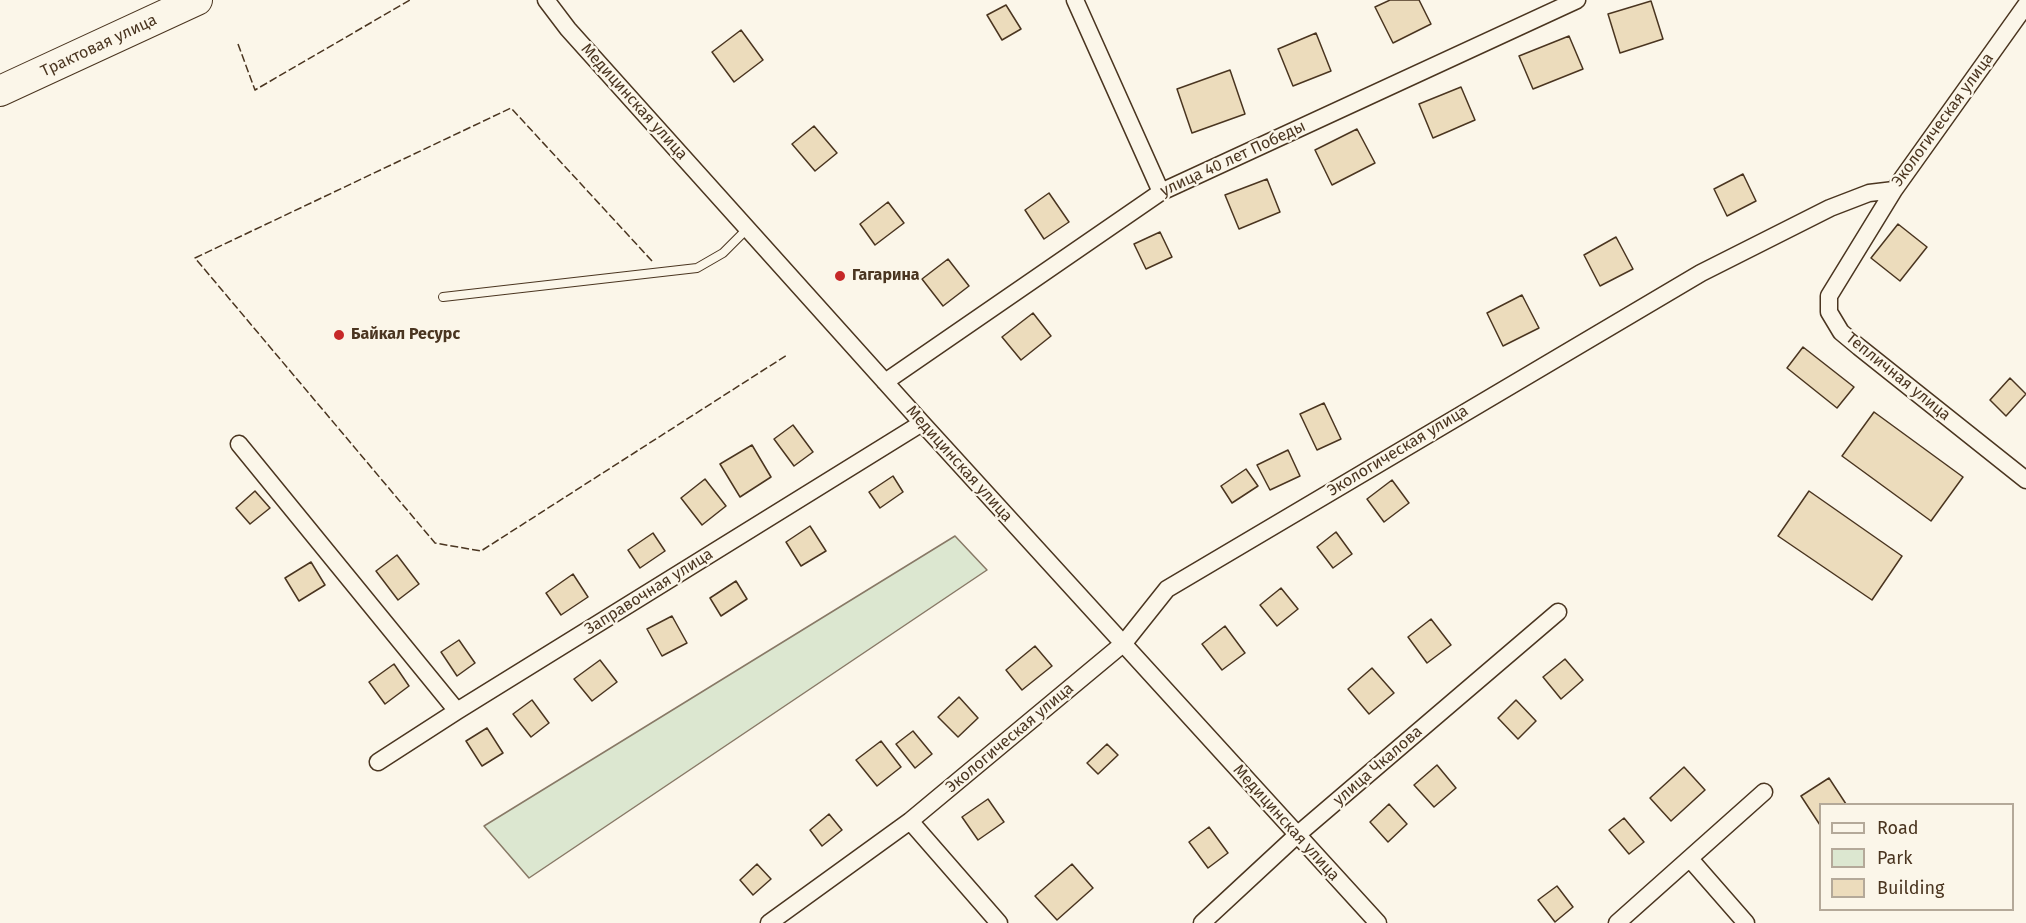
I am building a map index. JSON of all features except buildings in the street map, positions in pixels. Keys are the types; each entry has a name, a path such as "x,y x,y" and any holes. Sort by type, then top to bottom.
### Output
{"highway":[{"name":"Трактовая улица","path":"0,92 197,0"}],"street":[{"name":"Медицинская улица","path":"546,0 568,28 747,229 1378,923"},
{"path":"1075,0 1161,192"},
{"name":"улица 40 лет Победы","path":"885,382 1161,192 1577,0"},
{"name":"Экологическая улица","path":"769,923 910,821 1124,643 1167,589 1701,273 1830,208 1869,193 1894,190 2026,5"},
{"name":"Тепличная улица","path":"1894,190 1829,297 1829,312 1841,332 2026,480"},
{"name":"Заправочная улица","path":"378,762 922,423"},
{"path":"239,444 457,711"},
{"name":"улица Чкалова","path":"1202,923 1297,835 1558,612"},
{"path":"1617,923 1764,792"},
{"path":"910,821 999,923"},
{"path":"1689,859 1746,923"}],"lane":[{"path":"443,297 697,268 723,253 747,229"}],"green space":[{"path":"955,536 987,570 529,878 484,826"}],"fence":[{"path":"238,44 255,90 410,0"},
{"path":"652,261 511,108 195,258 435,543 481,551 787,355"}],"place":[{"name":"Гагарина","path":"840,276"},
{"name":"Байкал Ресурс","path":"339,335"}]}
